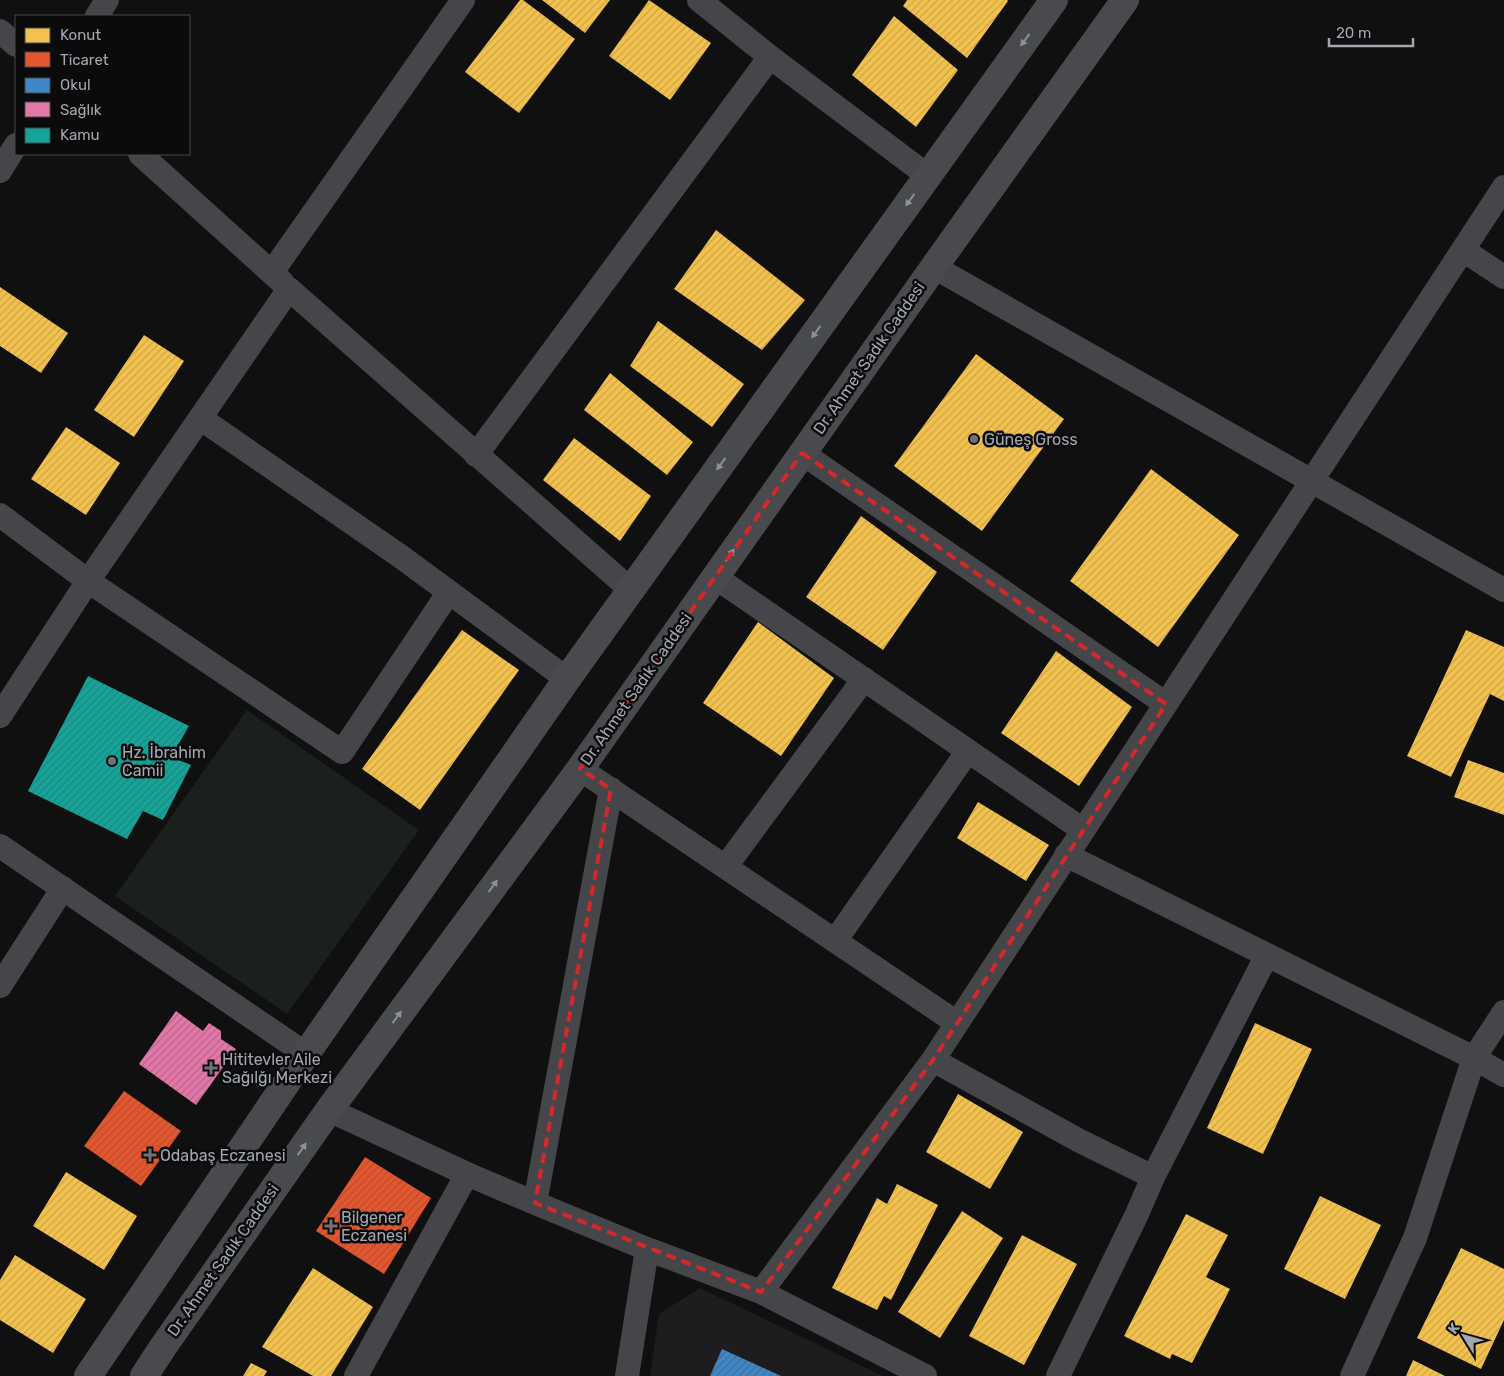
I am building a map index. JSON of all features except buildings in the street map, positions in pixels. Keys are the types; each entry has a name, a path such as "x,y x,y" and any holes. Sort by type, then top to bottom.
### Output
{"street":[{"path":"98,15 108,0"},
{"path":"272,272 463,0"},
{"path":"88,1376 306,1054 567,678 1054,0"},
{"name":"Dr. Ahmet Sadık Caddesi","path":"144,1376 329,1110 580,769 802,453 1125,0"},
{"path":"703,1 770,57 928,176"},
{"path":"0,31 15,44"},
{"path":"476,455 770,57"},
{"path":"0,171 15,147"},
{"path":"141,155 289,289 631,590"},
{"path":"761,1292 933,1060 1504,187"},
{"path":"1463,250 1504,277"},
{"path":"934,267 1504,590"},
{"path":"0,716 88,582 289,289"},
{"path":"200,418 392,551 567,678"},
{"path":"802,453 1166,704"},
{"path":"0,515 88,582 342,752 449,592"},
{"path":"715,577 1083,830"},
{"path":"726,866 864,679"},
{"path":"835,941 968,751"},
{"path":"580,769 957,1023"},
{"path":"535,1204 611,789"},
{"path":"0,846 306,1054"},
{"path":"1066,855 1474,1058 1504,1075"},
{"path":"0,986 63,888"},
{"path":"1059,1376 1153,1177 1267,955"},
{"path":"1352,1376 1415,1238 1474,1058 1504,1012"},
{"path":"933,1060 1078,1140 1153,1177"},
{"path":"329,1110 535,1204 647,1250 761,1292 925,1376"},
{"path":"356,1376 467,1174"},
{"path":"627,1376 647,1250"}],"highlighted area":[{"path":"802,453 1166,704 933,1060 761,1292 535,1203 611,789 580,769"}],"shaded area":[{"path":"247,710 419,830 287,1014 115,896"},
{"path":"700,1288 883,1376 650,1376 659,1314"}],"place":[{"name":"Güneş Gross","path":"974,439"},
{"name":"Hz. İbrahim Camii","path":"112,761"},
{"name":"Hititevler Aile Sağılğı Merkezi","path":"211,1068"},
{"name":"Odabaş Eczanesi","path":"150,1155"},
{"name":"Bilgener Eczanesi","path":"331,1226"}]}
